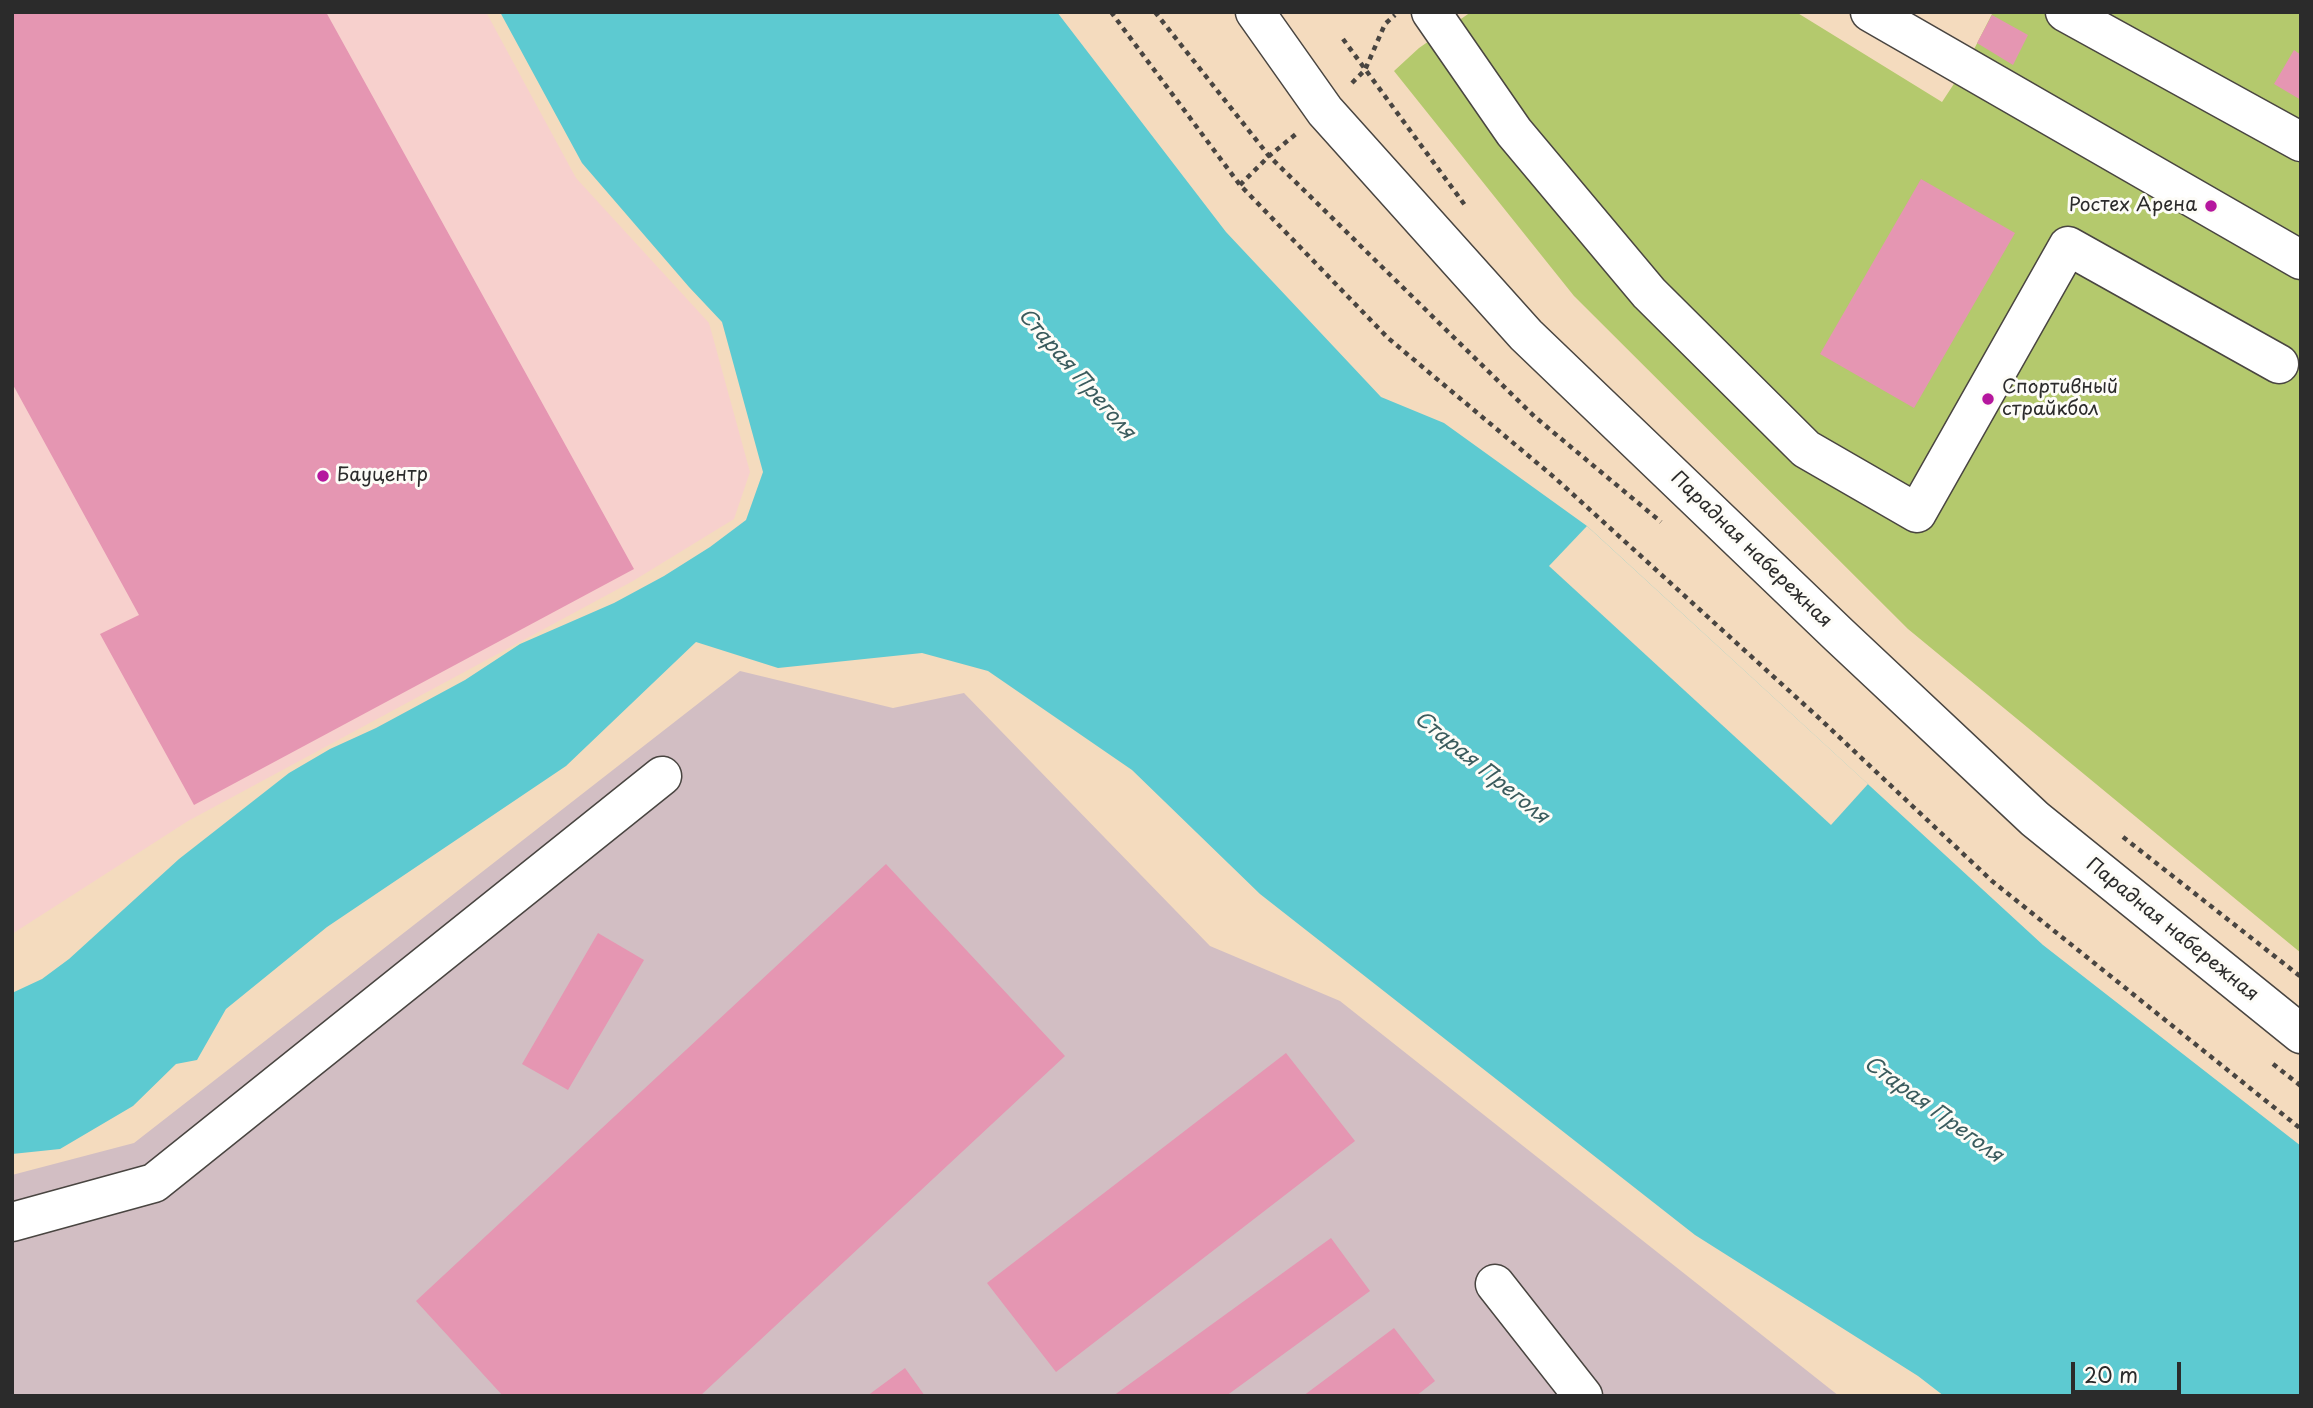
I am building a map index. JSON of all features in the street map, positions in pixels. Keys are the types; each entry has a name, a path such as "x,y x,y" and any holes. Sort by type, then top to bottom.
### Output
{"main road":[{"name":"Парадная набережная","path":"1255,12 1325,111 1536,345 2035,819 2301,1034"},
{"path":"1431,12 1514,132 1649,293 1806,449 1917,513 2068,246 2279,364"},
{"path":"1870,12 2301,260"},
{"path":"2065,12 2301,142"},
{"path":"12,1222 154,1183 662,776"},
{"path":"1495,1284 1583,1396"}],"path":[{"path":"1111,12 1240,185 1388,338 1556,478 1819,718 1992,881 2301,1129"},
{"path":"1343,39 1468,209"},
{"path":"2115,831 2301,976"}],"shaded area":[{"name":"Бауцентр","path":"12,12 486,12 576,178 709,323 750,472 734,519 633,581 188,821 12,934"},
{"path":"740,671 893,708 964,693 1210,946 1340,1001 1839,1396 12,1396 12,1175 134,1143"}],"green space":[{"name":"Спортивный страйкбол","path":"1471,12 1796,12 1942,102 1965,67 1993,12 2301,12 2301,953 1908,629 1574,296 1394,71 1419,48"}],"water":[{"name":"Старая Преголя","path":"500,12 1057,12 1226,232 1381,397 1444,423 1587,526 2043,945 2301,1146 2301,1396 1944,1396 1918,1376 1695,1235 1260,894 1132,770 988,671 922,653 778,668 696,642 566,766 327,927 226,1009 197,1060 176,1064 133,1106 60,1149 12,1154 12,993 42,979 69,959 179,859 289,773 465,680 520,644 614,603 664,576 746,520 763,472 722,322 582,163"}],"pier":[{"path":"1587,526 1868,784 1831,825 1549,566"}],"building":[{"name":"Бауцентр","path":"12,12 326,12 634,569 194,805 100,634 139,615 12,383"},
{"path":"1992,15 2028,35 2013,65 1977,43"},
{"path":"2294,50 2301,55 2301,100 2274,84"},
{"path":"1921,179 2015,233 1914,408 1820,354"},
{"path":"886,864 1065,1056 700,1396 503,1396 416,1301"},
{"path":"598,933 644,960 568,1090 522,1064"},
{"path":"1286,1053 1355,1141 1056,1372 987,1283"},
{"path":"1331,1238 1370,1291 1226,1396 1113,1396"},
{"path":"1394,1328 1435,1381 1416,1396 1303,1396"},
{"path":"905,1368 925,1396 867,1396"}],"place":[{"name":"Ростех Арена","path":"2211,206"},
{"name":"Спортивный страйкбол","path":"1988,399"},
{"name":"Бауцентр","path":"323,476"}]}
